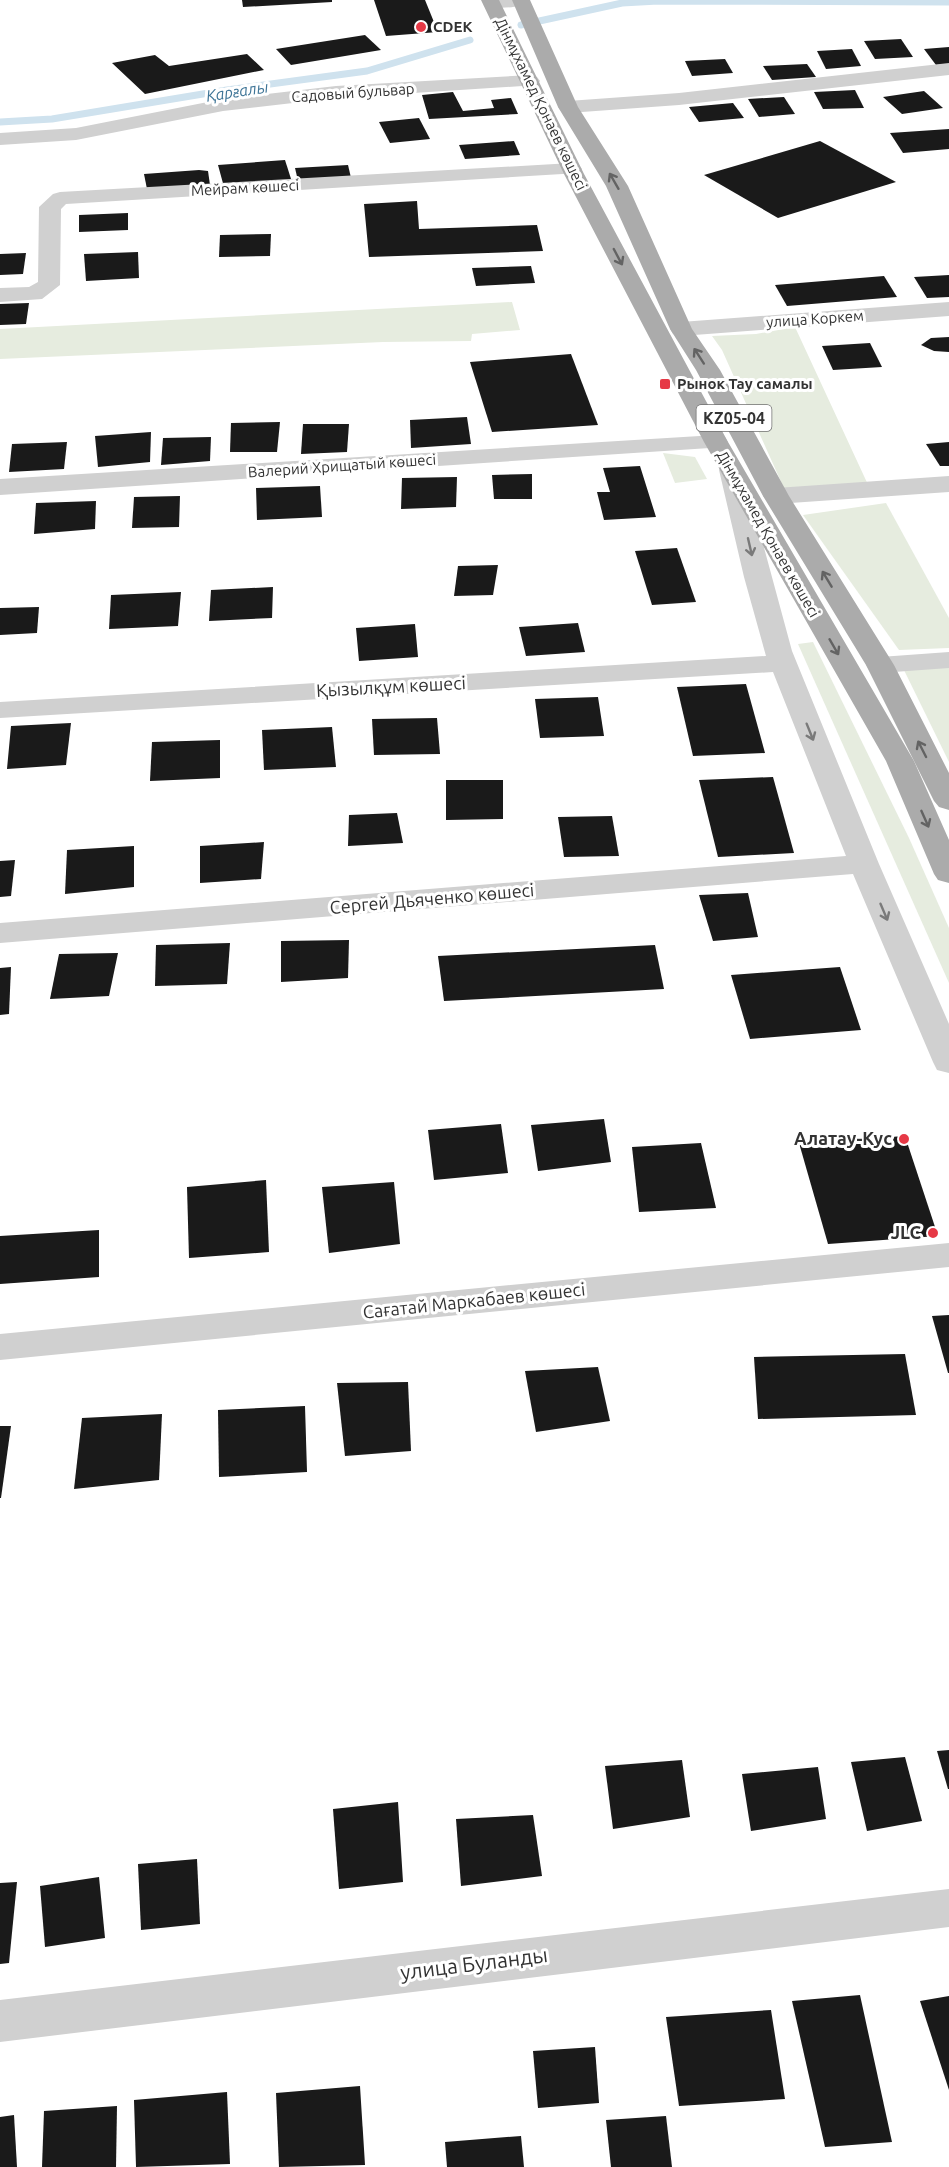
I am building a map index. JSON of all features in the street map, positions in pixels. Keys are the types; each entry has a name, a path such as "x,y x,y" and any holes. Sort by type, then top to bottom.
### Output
{"main road":[{"name":"Дінмұхамед Қонаев көшесі","path":"525,11 568,107 617,186 681,329 708,370 776,496 880,665 949,801"},
{"name":"Дінмұхамед Қонаев көшесі","path":"497,14 572,169 731,470 900,761 949,874"}],"street":[{"path":"497,14 525,11"},
{"path":"568,107 679,99 949,69"},
{"name":"Садовый бульвар","path":"0,139 76,134 223,105 336,92 530,81"},
{"name":"Мейрам көшесі","path":"0,295 34,294 49,285 50,207 60,198 572,169"},
{"name":"улица Коркем","path":"681,329 949,309"},
{"name":"Валерий Хрищатый көшесі","path":"0,487 716,442"},
{"path":"731,470 757,577 783,663 864,864 949,1062"},
{"path":"776,496 949,484"},
{"path":"880,665 949,660"},
{"name":"Қызылқұм көшесі","path":"0,710 783,663"},
{"name":"Сергей Дьяченко көшесі","path":"0,933 864,864"},
{"name":"Сағатай Маркабаев көшесі","path":"0,1347 949,1255"},
{"name":"улица Буланды","path":"0,2021 949,1908"}],"shaded area":[{"path":"512,302 520,330 472,334 471,341 383,342 0,359 0,329"},
{"path":"795,327 870,489 787,495 722,350 712,336 756,334"},
{"path":"663,453 695,457 707,479 675,483"},
{"path":"886,503 949,618 949,648 899,650 803,515"},
{"path":"813,642 909,838 949,928 949,983 798,644"},
{"path":"949,660 949,762 901,664"}],"building":[{"path":"242,0 332,0 332,2 243,7"},
{"path":"374,0 425,0 438,32 386,36"},
{"path":"365,35 381,50 291,65 276,49"},
{"path":"901,39 913,57 875,59 864,41"},
{"path":"949,47 949,64 936,65 924,49"},
{"path":"852,49 861,66 826,69 817,51"},
{"path":"247,54 264,70 145,94 112,63 155,55 169,66"},
{"path":"725,59 733,73 692,76 685,61"},
{"path":"807,64 816,77 772,80 763,66"},
{"path":"855,90 864,108 823,109 814,92"},
{"path":"924,91 943,108 902,114 883,97"},
{"path":"453,92 463,111 494,108 491,100 511,98 518,114 429,119 422,95"},
{"path":"784,97 795,114 759,117 748,99"},
{"path":"733,103 744,118 699,122 689,107"},
{"path":"419,118 430,139 390,143 379,122"},
{"path":"949,129 949,149 903,153 890,133"},
{"path":"514,141 520,155 465,159 459,145"},
{"path":"820,141 896,182 778,218 704,175"},
{"path":"285,160 292,182 224,187 218,165"},
{"path":"348,165 352,182 299,185 295,168"},
{"path":"208,171 210,185 147,189 144,174"},
{"path":"417,201 419,229 537,225 543,251 369,257 364,204"},
{"path":"128,213 128,230 79,232 79,215"},
{"path":"271,234 270,256 219,257 220,235"},
{"path":"138,252 139,278 86,281 84,254"},
{"path":"26,253 23,274 0,275 0,254"},
{"path":"531,266 535,283 476,286 472,268"},
{"path":"949,275 949,297 927,298 914,277"},
{"path":"884,276 897,297 787,306 775,285"},
{"path":"29,303 26,324 0,325 0,304"},
{"path":"949,337 949,352 934,351 921,345 931,338"},
{"path":"870,343 882,367 833,370 822,346"},
{"path":"571,354 598,425 492,432 470,362"},
{"path":"467,417 471,444 411,448 410,420"},
{"path":"280,422 277,452 230,452 231,423"},
{"path":"303,424 349,424 347,452 301,454"},
{"path":"151,432 150,462 98,467 95,436"},
{"path":"211,437 210,461 161,465 163,438"},
{"path":"67,442 64,469 9,472 12,444"},
{"path":"949,442 949,466 940,466 926,444"},
{"path":"640,466 656,517 604,520 597,492 610,492 603,468"},
{"path":"532,474 532,499 494,499 492,475"},
{"path":"457,477 456,507 401,509 402,478"},
{"path":"320,486 322,517 257,520 256,488"},
{"path":"180,496 179,527 132,528 134,497"},
{"path":"96,501 95,529 34,534 36,503"},
{"path":"677,548 696,602 652,605 635,551"},
{"path":"498,565 493,595 454,596 458,566"},
{"path":"273,587 272,618 209,621 211,590"},
{"path":"181,592 178,626 109,629 111,595"},
{"path":"39,607 37,633 0,635 0,608"},
{"path":"578,623 585,652 526,656 519,627"},
{"path":"415,624 418,657 359,661 356,628"},
{"path":"746,684 765,753 693,756 677,687"},
{"path":"598,697 604,736 540,738 535,699"},
{"path":"437,718 440,754 374,755 372,719"},
{"path":"71,723 66,765 7,769 11,726"},
{"path":"332,727 336,767 264,770 262,730"},
{"path":"220,740 220,778 150,781 152,742"},
{"path":"773,777 794,853 718,857 699,780"},
{"path":"446,780 503,780 503,819 446,820"},
{"path":"397,813 403,843 348,846 349,815"},
{"path":"612,816 619,856 564,857 558,817"},
{"path":"264,842 261,879 200,883 200,846"},
{"path":"134,846 134,887 65,894 67,850"},
{"path":"15,860 11,896 0,897 0,861"},
{"path":"748,893 758,937 713,941 699,895"},
{"path":"349,940 348,978 281,982 281,941"},
{"path":"230,943 227,984 155,986 156,945"},
{"path":"655,945 664,989 444,1001 438,956"},
{"path":"118,953 109,996 50,999 59,954"},
{"path":"11,967 9,1014 0,1015 0,968"},
{"path":"840,967 861,1030 750,1039 731,975"},
{"path":"604,1119 611,1162 538,1171 531,1125"},
{"path":"501,1124 508,1173 434,1180 428,1130"},
{"path":"905,1136 938,1236 828,1244 799,1143"},
{"path":"701,1143 716,1208 639,1212 632,1147"},
{"path":"266,1180 269,1252 189,1258 187,1187"},
{"path":"394,1182 400,1244 329,1253 322,1187"},
{"path":"99,1230 99,1277 0,1284 0,1236"},
{"path":"949,1315 949,1373 948,1373 932,1316"},
{"path":"905,1354 916,1415 758,1419 754,1357"},
{"path":"598,1367 610,1421 536,1432 525,1371"},
{"path":"408,1382 411,1451 345,1456 337,1383"},
{"path":"305,1406 307,1472 219,1477 218,1410"},
{"path":"162,1414 159,1480 74,1489 82,1418"},
{"path":"0,1426 11,1426 1,1498 0,1498"},
{"path":"949,1750 949,1789 948,1789 937,1751"},
{"path":"905,1757 922,1821 867,1831 851,1762"},
{"path":"682,1760 690,1817 613,1829 605,1766"},
{"path":"818,1767 826,1819 751,1831 742,1774"},
{"path":"398,1802 403,1882 339,1889 333,1809"},
{"path":"533,1815 542,1876 461,1886 456,1819"},
{"path":"197,1859 200,1924 141,1930 138,1864"},
{"path":"99,1877 105,1938 45,1947 40,1886"},
{"path":"17,1882 9,1963 0,1964 0,1883"},
{"path":"860,1995 892,2142 825,2147 792,2001"},
{"path":"949,1996 949,2090 920,2001"},
{"path":"771,2010 785,2099 679,2106 666,2017"},
{"path":"595,2047 599,2103 538,2108 533,2051"},
{"path":"360,2086 365,2165 279,2167 276,2093"},
{"path":"227,2092 230,2164 136,2167 134,2100"},
{"path":"117,2106 116,2167 42,2167 44,2111"},
{"path":"14,2115 17,2167 0,2167 0,2117"},
{"path":"666,2116 672,2167 611,2167 606,2120"},
{"path":"521,2136 524,2167 447,2167 445,2142"}],"waterway":[{"name":"Қарғалы","path":"521,25 622,3 658,1 949,2"},
{"name":"Қарғалы","path":"0,122 52,119 227,90 367,71 470,40"}],"place":[{"name":"CDEK","path":"421,27"},
{"name":"Рынок Тау самалы","path":"665,384"},
{"name":"Алатау-Кус","path":"904,1139"},
{"name":"JLC","path":"933,1233"}]}
